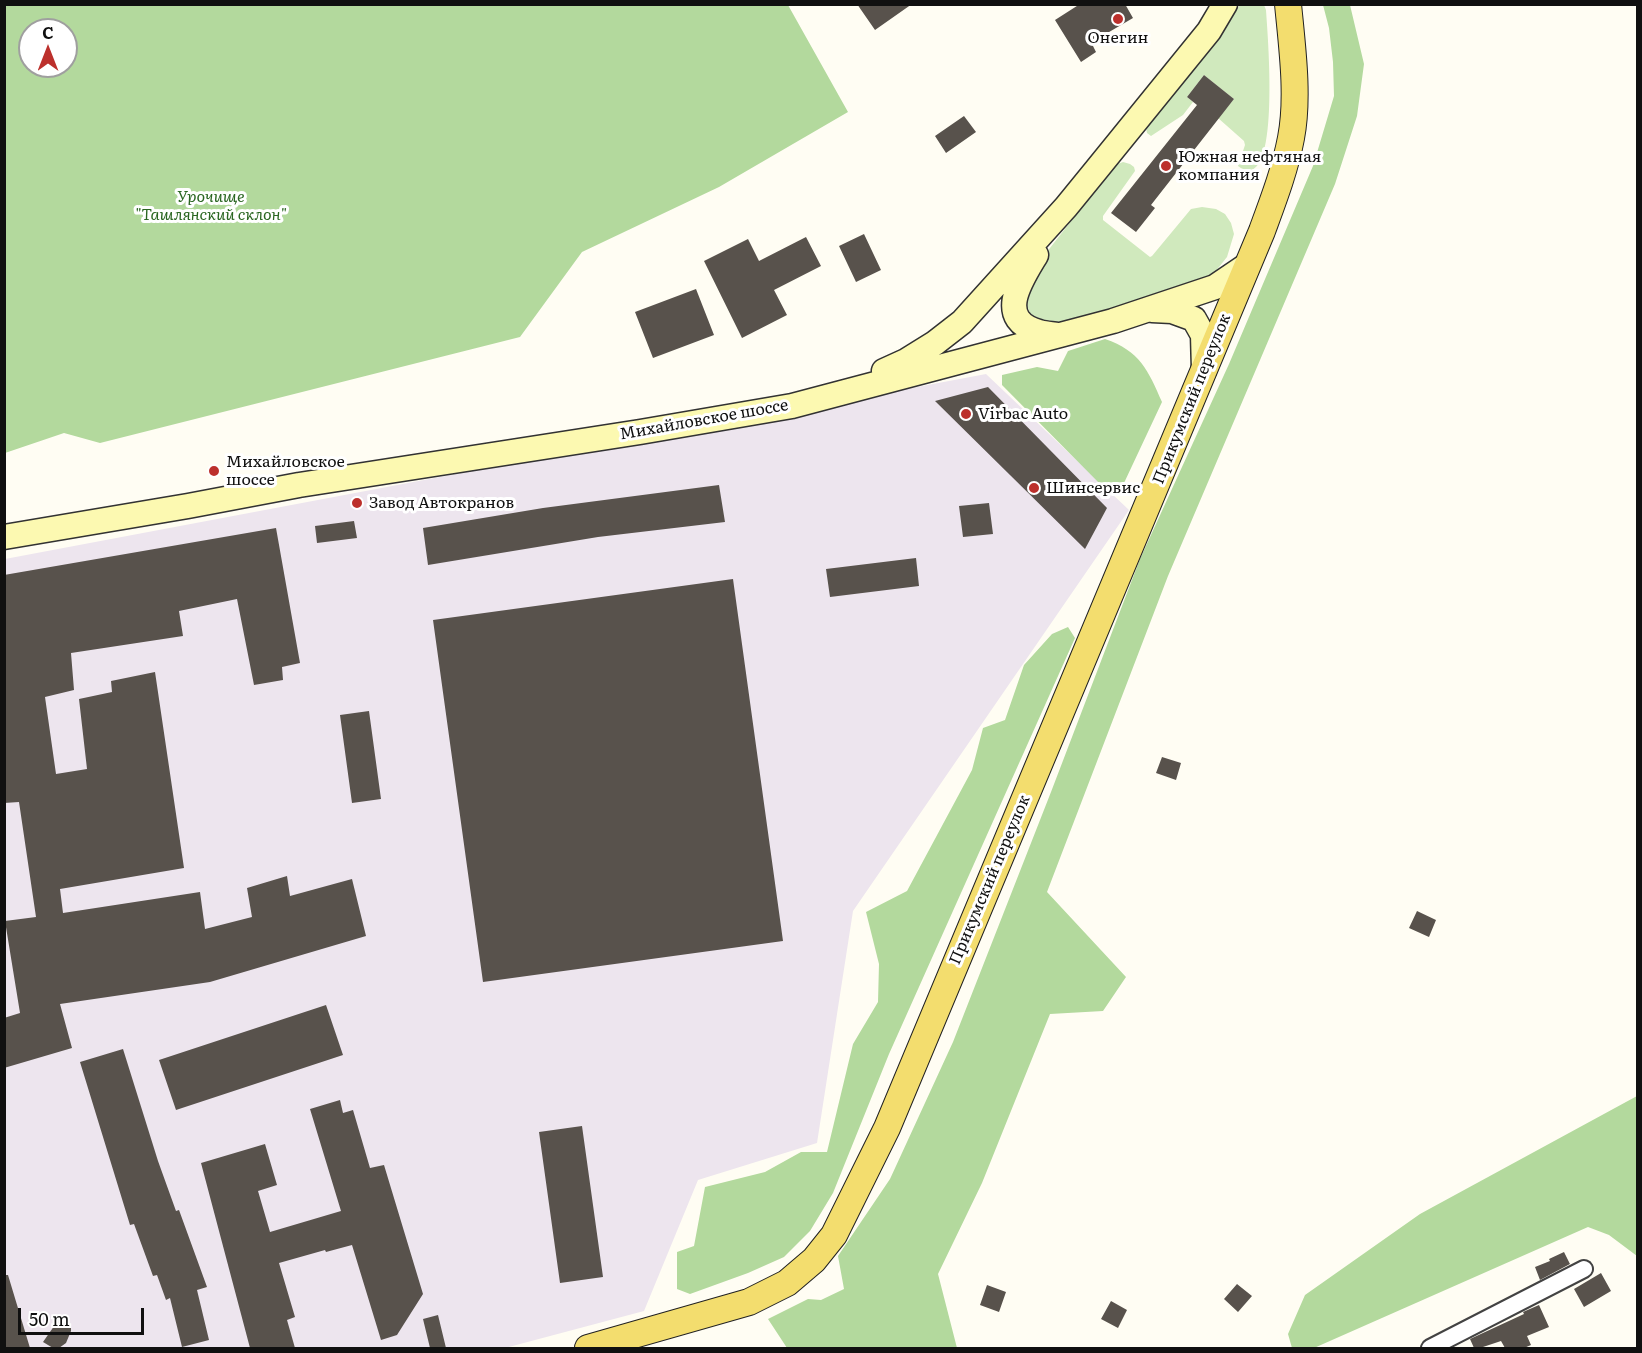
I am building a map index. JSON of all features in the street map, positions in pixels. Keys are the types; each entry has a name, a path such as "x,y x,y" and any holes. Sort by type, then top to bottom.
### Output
{"main road":[{"path":"830,396 906,361 935,343 962,322 1066,207 1209,31 1225,4"},
{"name":"Прикумский переулок","path":"588,1348 749,1302 787,1283 814,1260 834,1234 887,1128 1262,231 1277,189 1291,138 1294,86 1288,4"},
{"path":"1060,335 1039,332 1024,326 1016,317 1013,306 1022,277 1066,207"},
{"name":"Михайловское шоссе","path":"4,537 299,485 792,405 1113,321 1215,288 1246,266"},
{"path":"1146,310 1172,311 1194,319 1203,335 1204,371"}],"street":[{"path":"1430,1348 1584,1269"}],"shaded area":[{"path":"986,374 1129,510 853,911 817,1143 698,1180 644,1311 505,1348 5,1348 5,559"}],"green space":[{"name":"Урочище \"Ташлянский склон\"","path":"4,5 788,5 848,112 719,187 582,252 520,337 100,443 64,433 5,453"},
{"path":"1240,5 1264,5 1266,10 1269,76 1267,136 1262,158 1252,170 1238,166 1245,145 1244,141 1218,118 1234,99 1204,75 1187,97 1193,102 1183,115 1151,136 1147,133 1146,128 1210,49"},
{"path":"1323,5 1350,5 1364,64 1357,116 1335,184 1168,576 1047,892 1126,977 1103,1011 1050,1014 982,1183 938,1274 957,1348 787,1348 768,1319 808,1299 821,1300 844,1289 838,1256 890,1179 953,1042 1140,559 1229,364 1313,166 1334,96 1329,28"},
{"path":"1123,162 1134,167 1135,171 1103,216 1103,220 1150,257 1191,209 1202,207 1216,209 1225,214 1234,234 1227,257 1211,277 1064,324 1037,320 1030,313 1025,301 1028,276 1115,165"},
{"path":"1105,339 1127,349 1135,356 1147,371 1162,402 1124,483 1106,490 1002,385 1002,375 1037,367 1058,371 1068,351"},
{"path":"1068,627 1075,638 889,1054 833,1193 810,1231 784,1257 690,1294 677,1289 677,1252 694,1246 705,1187 765,1172 801,1152 827,1152 853,1044 878,1002 879,964 866,912 907,891 972,770 983,728 1005,720 1024,665 1052,634"},
{"path":"1637,1096 1637,1256 1609,1235 1588,1227 1314,1348 1292,1348 1288,1334 1305,1295 1420,1214"}],"building":[{"path":"857,4 912,4 875,30"},
{"path":"1080,4 1125,4 1133,18 1104,35 1106,38 1093,46 1096,52 1081,62 1055,20"},
{"path":"1204,75 1234,99 1151,205 1155,208 1136,232 1111,213 1197,105 1187,97"},
{"path":"964,116 976,132 946,153 935,136"},
{"path":"864,234 881,270 856,282 839,246"},
{"path":"806,237 821,266 774,290 787,315 742,338 704,261 748,239 759,261"},
{"path":"696,289 714,335 653,358 635,312"},
{"path":"988,387 1107,508 1085,549 935,401"},
{"path":"719,485 725,522 598,537 428,565 423,528 543,508"},
{"path":"989,503 993,534 963,537 959,506"},
{"path":"354,521 357,538 317,543 315,526"},
{"path":"276,528 300,663 282,667 283,680 254,685 237,599 179,611 183,636 71,653 74,690 45,697 56,774 87,769 79,699 112,692 111,681 155,672 184,868 60,889 63,913 200,892 205,929 252,917 247,888 287,876 290,896 352,879 366,936 210,982 60,1004 72,1048 4,1068 4,1018 20,1013 5,921 36,917 19,802 4,803 4,575"},
{"path":"916,558 919,586 830,597 826,569"},
{"path":"733,579 783,941 483,982 433,620"},
{"path":"369,711 381,799 352,803 340,715"},
{"path":"1162,757 1181,763 1176,780 1156,773"},
{"path":"1417,911 1436,920 1429,937 1409,928"},
{"path":"326,1005 343,1055 176,1110 159,1060"},
{"path":"123,1049 158,1161 176,1211 179,1210 207,1287 197,1290 209,1340 182,1347 170,1298 166,1300 157,1275 153,1276 134,1224 130,1225 80,1062"},
{"path":"340,1100 343,1113 353,1110 370,1168 384,1165 423,1294 397,1335 381,1340 352,1245 279,1263 295,1317 287,1320 295,1348 250,1348 201,1163 265,1144 277,1185 258,1191 270,1232 341,1211 310,1109"},
{"path":"582,1126 603,1277 560,1283 539,1132"},
{"path":"1564,1252 1570,1264 1540,1280 1535,1267"},
{"path":"1601,1273 1611,1291 1584,1307 1574,1289"},
{"path":"4,1275 8,1275 30,1348 4,1348"},
{"path":"1237,1284 1252,1296 1238,1312 1224,1299"},
{"path":"987,1285 1006,1292 999,1312 980,1305"},
{"path":"1111,1301 1127,1310 1118,1328 1101,1319"},
{"path":"1539,1305 1549,1327 1527,1336 1531,1345 1524,1348 1505,1348 1501,1341 1474,1348 1470,1339"},
{"path":"438,1315 446,1348 430,1348 423,1319"},
{"path":"59,1319 71,1327 71,1331 66,1343 59,1348 53,1348 43,1342"}],"place":[{"name":"Онегин","path":"1118,19"},
{"name":"Южная нефтяная компания","path":"1166,166"},
{"name":"Virbac Auto","path":"966,414"},
{"name":"Михайловское шоссе","path":"214,471"},
{"name":"Шинсервис","path":"1034,488"},
{"name":"Завод Автокранов","path":"357,503"}]}
